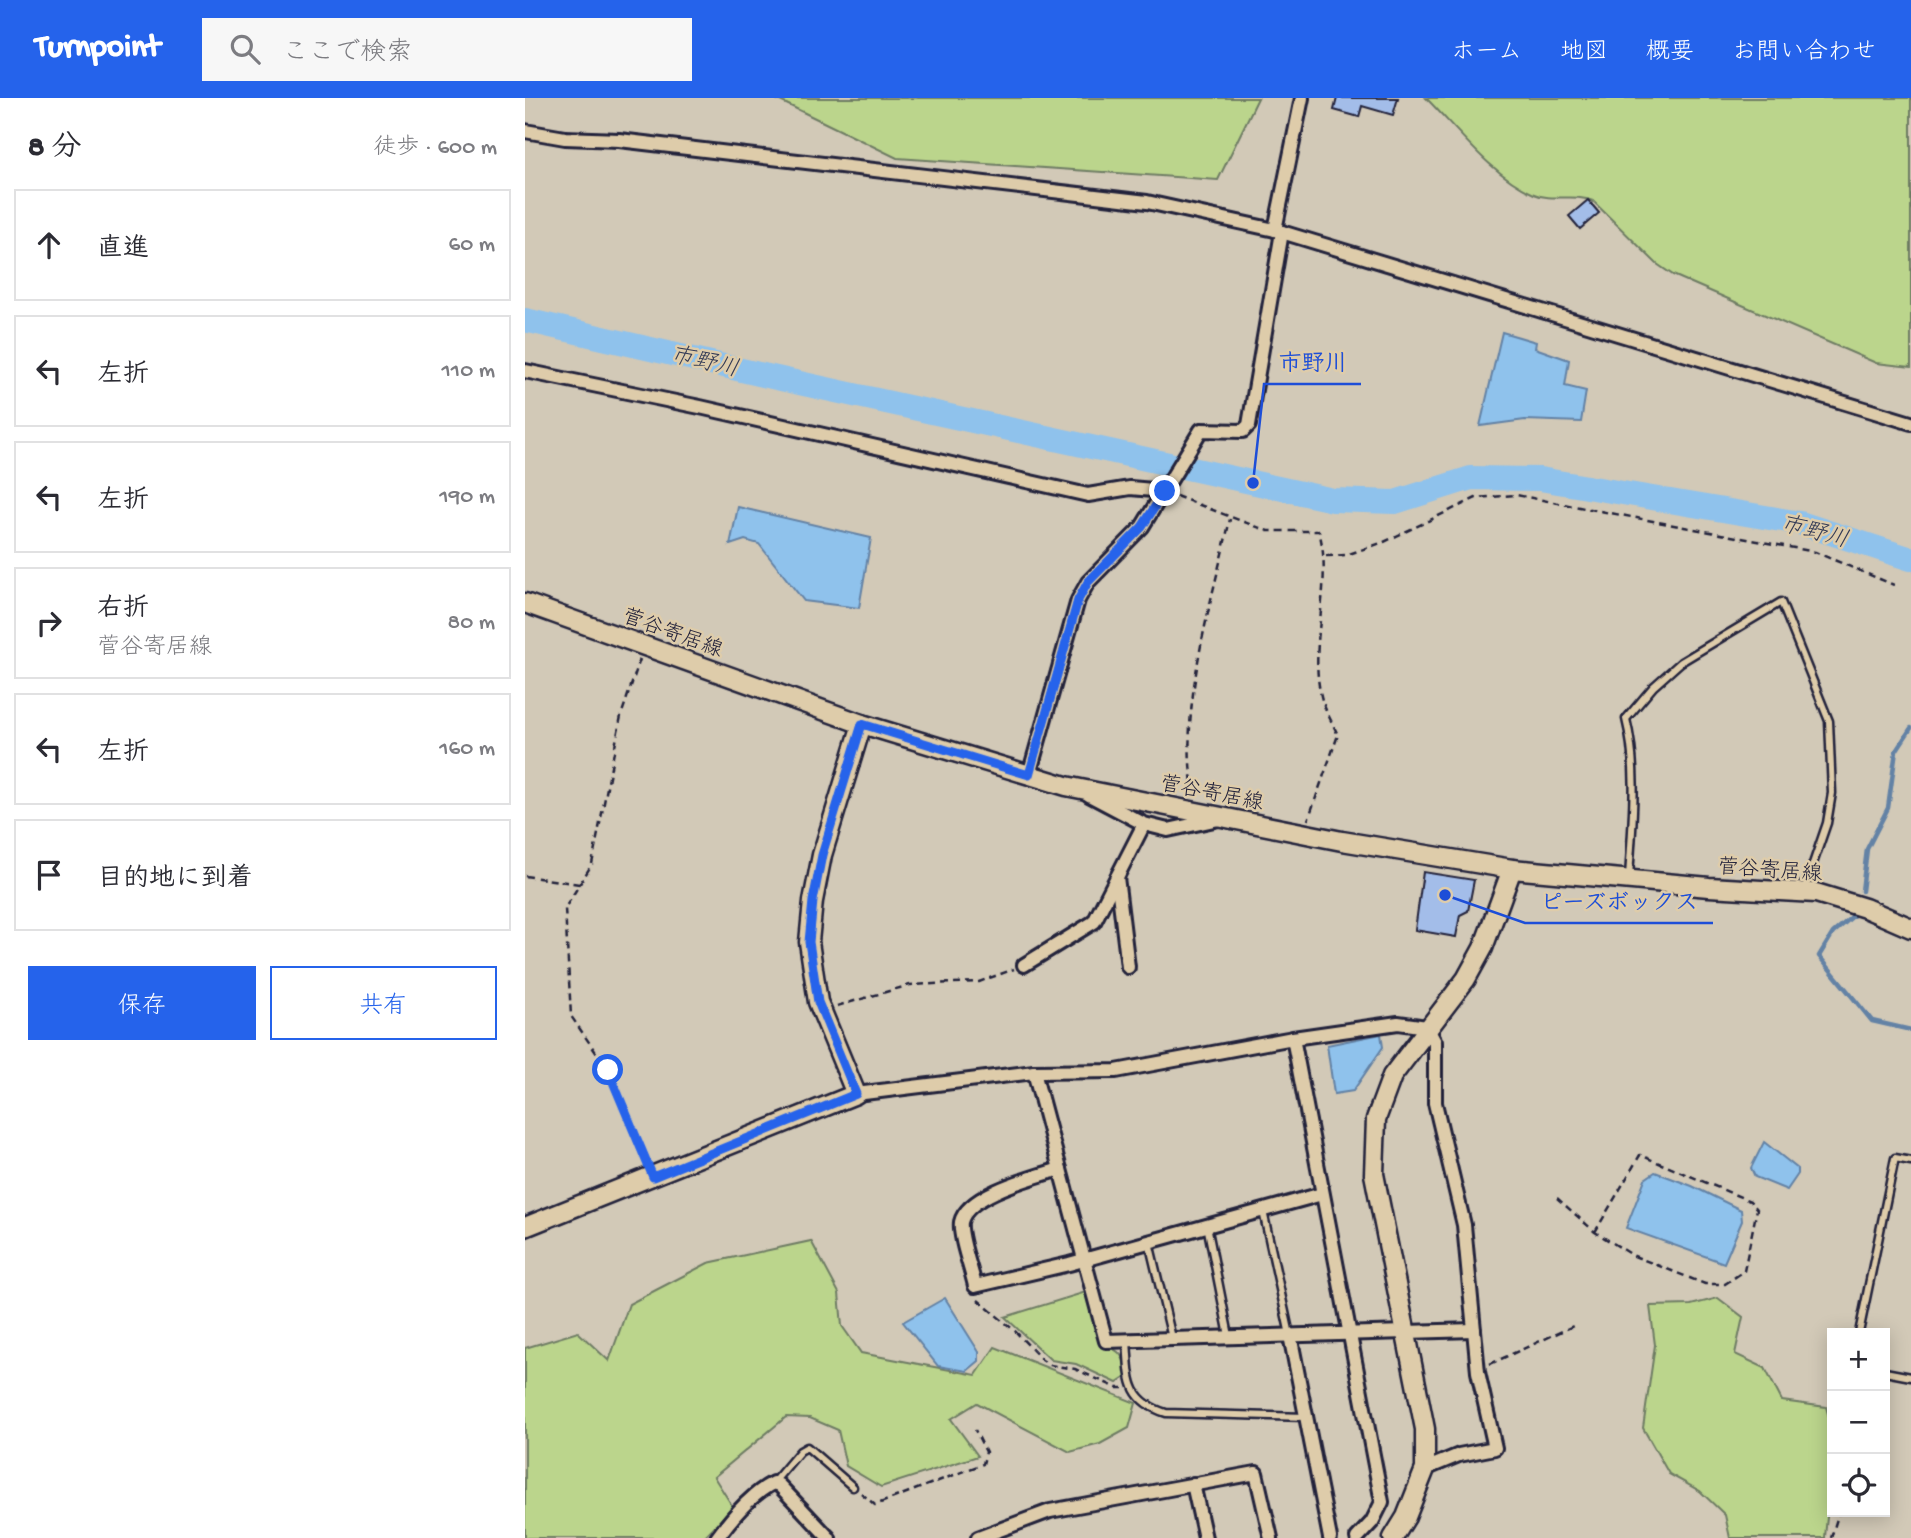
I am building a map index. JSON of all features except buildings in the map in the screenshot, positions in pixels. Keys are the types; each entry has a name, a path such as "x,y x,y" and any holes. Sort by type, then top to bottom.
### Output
{"street":[{"path":"1029,775 1078,600 1088,582 1142,527 1201,430 1243,431 1249,425 1278,231 1302,98"},
{"path":"525,131 565,138 619,140 1147,202 1278,231 1911,423"},
{"path":"525,371 700,407 1088,495 1130,488 1168,487"},
{"name":"菅谷寄居線","path":"525,603 862,724 1076,788 1303,833 1512,869 1709,887 1804,891 1865,908 1911,928"},
{"path":"856,1094 822,1011 809,942 813,901 825,843 862,724"},
{"path":"1076,788 1144,824 1168,830 1223,817"},
{"path":"1024,965 1094,922 1144,824"},
{"path":"1393,1538 1406,1517 1425,1469 1425,1429 1374,1174 1376,1119 1392,1076 1466,979 1483,948 1512,869"},
{"path":"1117,877 1128,967"},
{"path":"525,1227 856,1094 1034,1072 1116,1071 1293,1038 1398,1023 1427,1027"},
{"path":"1425,1469 1459,1455 1495,1448 1478,1366 1464,1225 1435,1103 1435,1042 1427,1027"},
{"path":"1293,1038 1382,1502 1373,1522 1357,1538"},
{"path":"1034,1072 1106,1341 1474,1330"},
{"path":"1060,1169 1006,1187 973,1205 964,1215 961,1225 975,1286 1322,1194"},
{"path":"1290,1335 1330,1538"},
{"path":"978,1538 1050,1511 1257,1473 1271,1538"},
{"path":"717,1538 729,1521 762,1489 773,1483 779,1485 824,1536"},
{"path":"1193,1484 1205,1538"}],"lane":[{"path":"1629,880 1635,779 1633,746 1626,719 1653,687 1681,662 1781,602 1829,721 1832,793 1827,823 1804,891"},
{"path":"1860,1328 1895,1158 1911,1161"},
{"path":"1263,1211 1290,1335"},
{"path":"1207,1225 1229,1336"},
{"path":"1149,1242 1172,1338"},
{"path":"1127,1341 1131,1387 1146,1405 1166,1413 1306,1417"},
{"path":"1890,1373 1911,1377"},
{"path":"773,1483 800,1451 807,1447 853,1487"}],"path":[{"path":"1168,487 1230,519 1268,531 1319,531 1326,556 1318,657 1322,700 1338,736 1303,833"},
{"path":"1326,556 1346,555 1384,542 1476,498 1517,495 1815,552 1894,585"},
{"path":"1197,812 1187,762 1193,699 1230,519"},
{"path":"644,646 621,716 592,864 565,908 571,1016 608,1070 653,1177"},
{"path":"525,876 580,884"},
{"path":"822,1011 910,985 979,982 1024,965"},
{"path":"1557,1198 1595,1232 1634,1256 1705,1284 1725,1284 1744,1271 1757,1209 1750,1201 1640,1155 1595,1232"},
{"path":"975,1286 984,1307 1015,1331 1042,1360 1051,1365 1075,1369 1117,1388 1131,1387"},
{"path":"1478,1366 1493,1363 1573,1326"},
{"path":"853,1487 875,1505 983,1464 986,1452 975,1430"},
{"path":"1831,1538 1837,1517"}],"green space":[{"path":"774,98 1258,98 1218,180 897,158"},
{"path":"1426,98 1911,98 1911,367 1876,363 1673,275 1657,264 1593,201 1541,196 1518,186 1504,176 1476,151"},
{"path":"811,1241 839,1293 842,1326 861,1353 976,1375 995,1347 1136,1403 1129,1428 1100,1444 1070,1452 977,1403 951,1419 978,1456 881,1487 846,1466 838,1430 810,1418 786,1417 714,1477 733,1507 703,1538 525,1538 525,1348 578,1332 609,1361 629,1304 708,1263"},
{"path":"1086,1292 1102,1345 1118,1352 1125,1365 1126,1377 1117,1383 1076,1364 1051,1360 1005,1317"},
{"path":"1718,1298 1743,1317 1735,1354 1765,1368 1782,1401 1826,1407 1825,1538 1730,1538 1725,1515 1700,1491 1669,1474 1643,1428 1655,1345 1650,1306 1691,1305"}],"water":[{"path":"1502,332 1536,342 1535,348 1569,360 1565,386 1586,391 1581,422 1525,420 1480,426"},
{"path":"738,507 871,538 859,608 804,601 759,544 745,540 730,545"},
{"path":"1381,1034 1383,1047 1353,1091 1334,1094 1327,1045"},
{"path":"1764,1142 1798,1169 1798,1174 1787,1190 1755,1177 1751,1168"},
{"path":"1655,1172 1692,1186 1741,1210 1742,1221 1724,1263 1626,1228 1645,1179"},
{"path":"945,1298 979,1352 979,1361 967,1371 938,1366 903,1322"}],"waterway":[{"name":"市野川","path":"525,320 1333,500 1395,502 1471,478 1540,479 1800,523 1911,559"},
{"path":"1862,891 1867,849 1888,808 1896,751 1911,728"},
{"path":"1854,915 1833,933 1819,956 1872,1021 1911,1030"}],"place":[{"name":"市野川","path":"1253,483"},
{"name":"ピーズボックス","path":"1445,895"}],"route":[{"path":"608,1070 653,1177 856,1094 818,1002 809,942 813,901 822,855 862,724 1029,775 1078,600 1088,582 1142,527 1165,491"}]}
